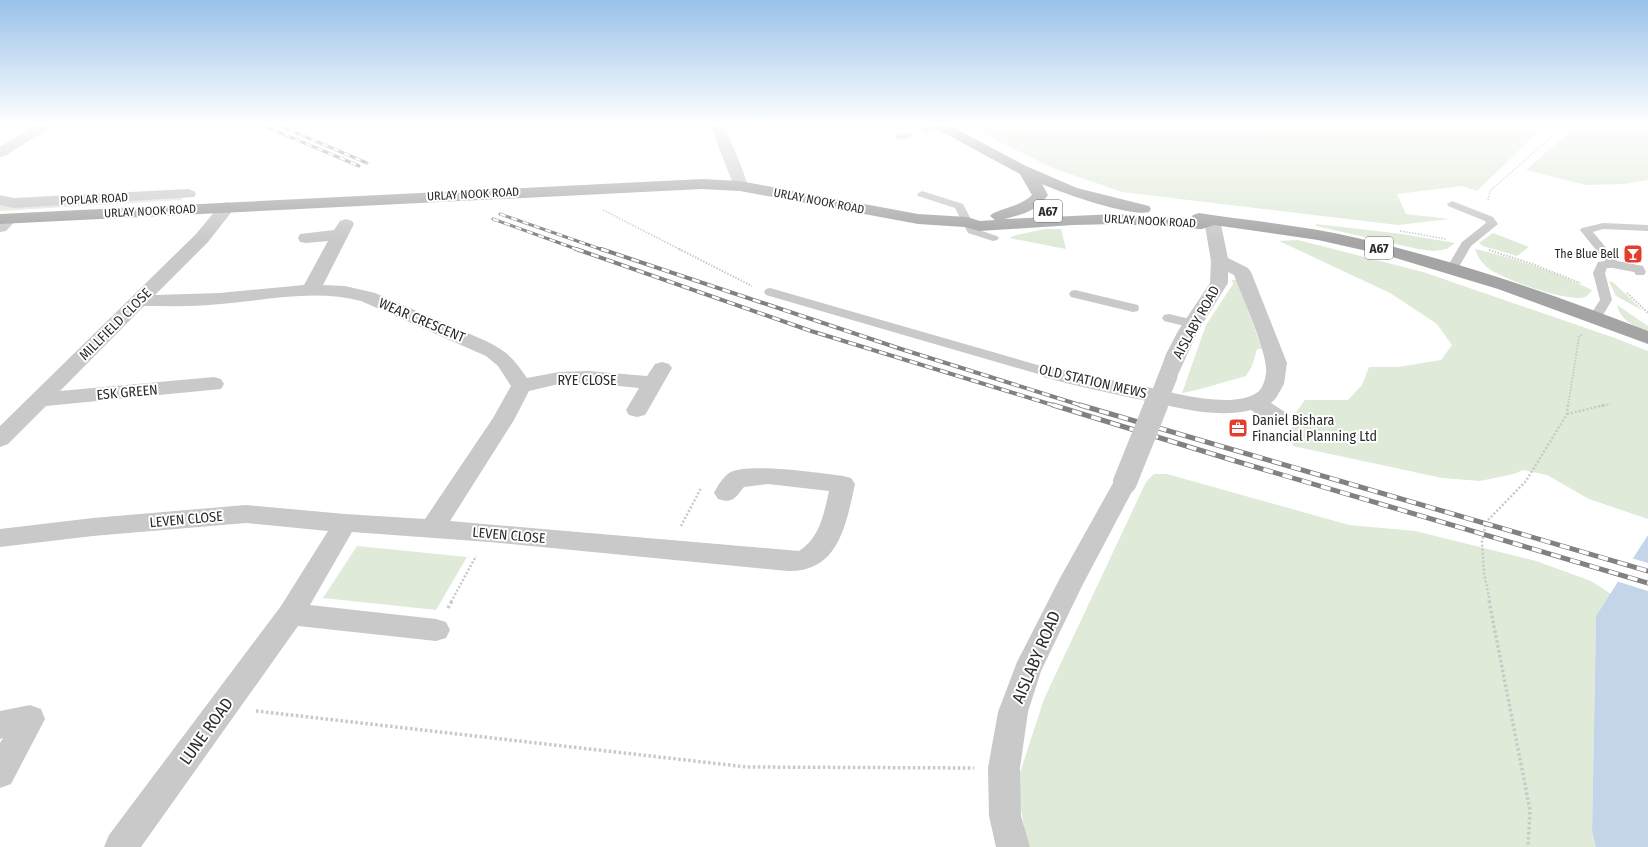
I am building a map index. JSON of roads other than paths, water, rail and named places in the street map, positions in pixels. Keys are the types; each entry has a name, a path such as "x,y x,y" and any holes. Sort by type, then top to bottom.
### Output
{"main road":[{"path":"1014,165 1066,189 1100,200"},
{"name":"URLAY NOOK ROAD","path":"995,216 1022,209 1037,200 1040,192 1026,171"},
{"name":"URLAY NOOK ROAD","path":"3,222 227,207 682,184 723,184 740,186 918,219 967,222 979,226 1072,220 1116,219 1202,224 1212,220"},
{"name":"URLAY NOOK ROAD","path":"967,222 977,218 1036,213 1100,200"},
{"name":"A67","path":"1100,200 1212,220 1322,236 1407,255 1523,291 1648,338"}],"street":[{"path":"734,165 740,186"},
{"path":"102,199 116,185"},
{"name":"POPLAR ROAD","path":"0,200 14,203 188,194"},
{"name":"MILLFIELD CLOSE","path":"0,439 202,238 227,207"},
{"name":"AISLABY ROAD","path":"1013,847 1005,816 1004,768 1013,712 1026,671 1069,585 1125,482 1176,354 1219,283 1220,262 1212,220"},
{"path":"306,238 343,229 311,290"},
{"name":"OLD STATION MEWS","path":"1050,373 1088,383 1197,404 1231,405 1261,400 1270,393 1277,372 1277,363 1242,272 1220,262"},
{"name":"WEAR CRESCENT","path":"138,301 219,299 311,290 345,291 368,297 451,332 486,349 506,362 521,386"},
{"name":"RYE CLOSE","path":"521,386 559,378 657,375 637,410"},
{"name":"ESK GREEN","path":"39,400 214,384"},
{"path":"432,528 503,420 521,386"},
{"path":"1254,402 1277,417"},
{"name":"LEVEN CLOSE","path":"0,538 93,527 246,514 345,523 432,528 669,549 768,560 805,560 818,552 825,542 836,513 843,484 768,476 737,478 726,494"},
{"name":"LUNE ROAD","path":"121,847 291,614 345,523"},
{"path":"291,614 436,630"},
{"path":"0,726 30,719 0,773"}],"lane":[{"path":"922,194 960,206 972,231 975,234 992,238"},
{"path":"1452,204 1484,217 1491,221 1492,224 1466,244 1452,269"},
{"path":"1614,264 1586,230 1603,226 1648,228"},
{"path":"1595,317 1606,300 1599,273 1602,265 1614,264 1639,269 1640,272"},
{"name":"OLD STATION MEWS","path":"770,292 1050,373"},
{"path":"1075,294 1133,308"},
{"path":"1169,318 1193,324"}],"water":[{"path":"1648,535 1648,847 1596,847 1592,832 1596,616"}],"railway":[{"path":"500,214 603,250"},
{"path":"493,219 579,250"},
{"path":"576,249 811,331 1056,406"},
{"path":"601,249 901,349 1083,406"},
{"path":"1053,405 1232,460 1648,583"},
{"path":"1080,405 1648,571"}],"place":[{"name":"The Blue Bell","path":"1633,254"},
{"name":"Daniel Bishara Financial Planning Ltd","path":"1238,428"}]}
